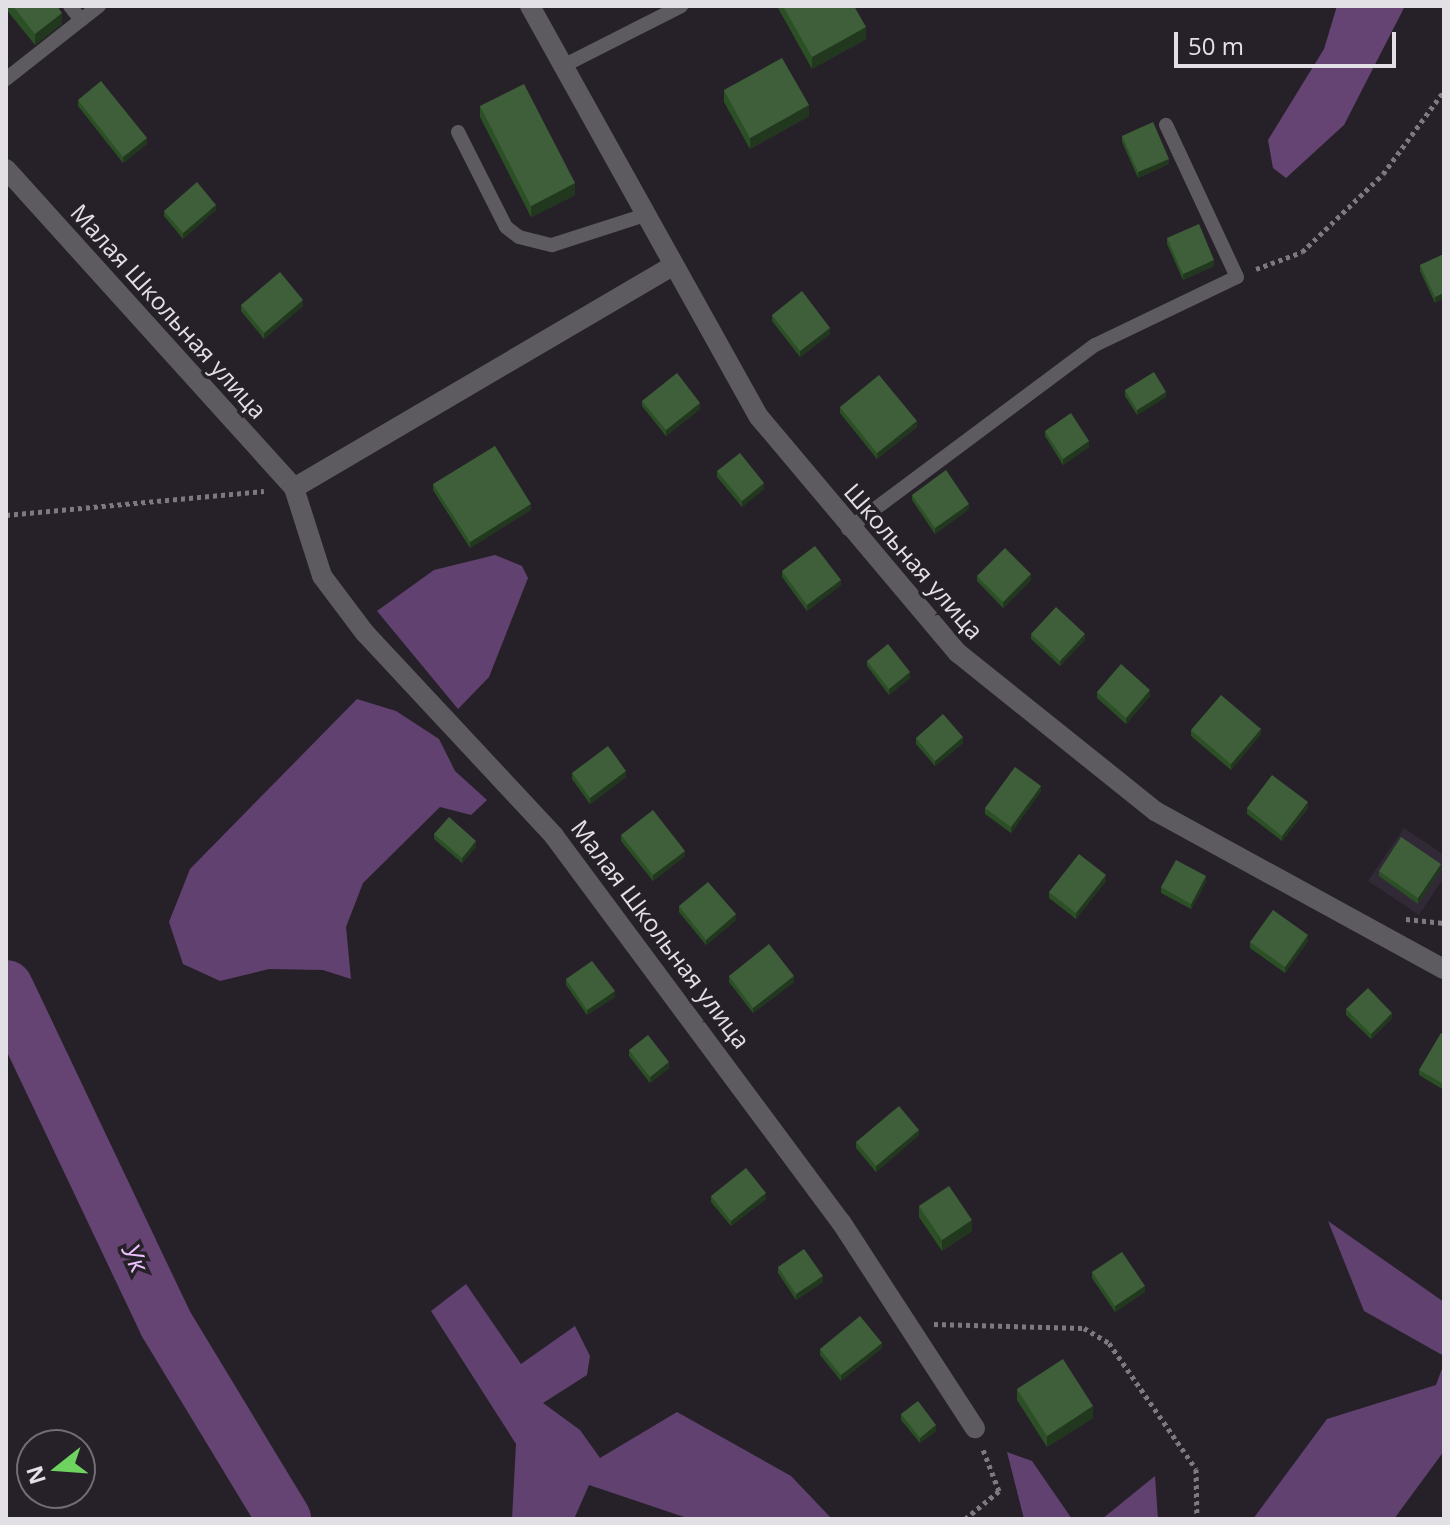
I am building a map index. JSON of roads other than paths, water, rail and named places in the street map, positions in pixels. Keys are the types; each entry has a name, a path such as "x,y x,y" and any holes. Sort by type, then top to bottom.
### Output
{"street":[{"name":"Школьная улица","path":"530,6 670,267 759,417 848,529 958,653 1155,811 1444,967"},
{"name":"Малая Школьная улица","path":"6,169 294,488 322,576 365,633 554,836 727,1063 975,1428"},
{"path":"294,488 670,267"}],"lane":[{"path":"70,6 81,20"},
{"path":"6,79 99,6"},
{"path":"561,67 681,6"},
{"path":"848,529 1095,345 1237,277 1166,125"},
{"path":"458,132 506,227 519,237 552,245 642,216"}],"waterway":[{"name":"Ук","path":"6,987 166,1324 284,1519"}]}
